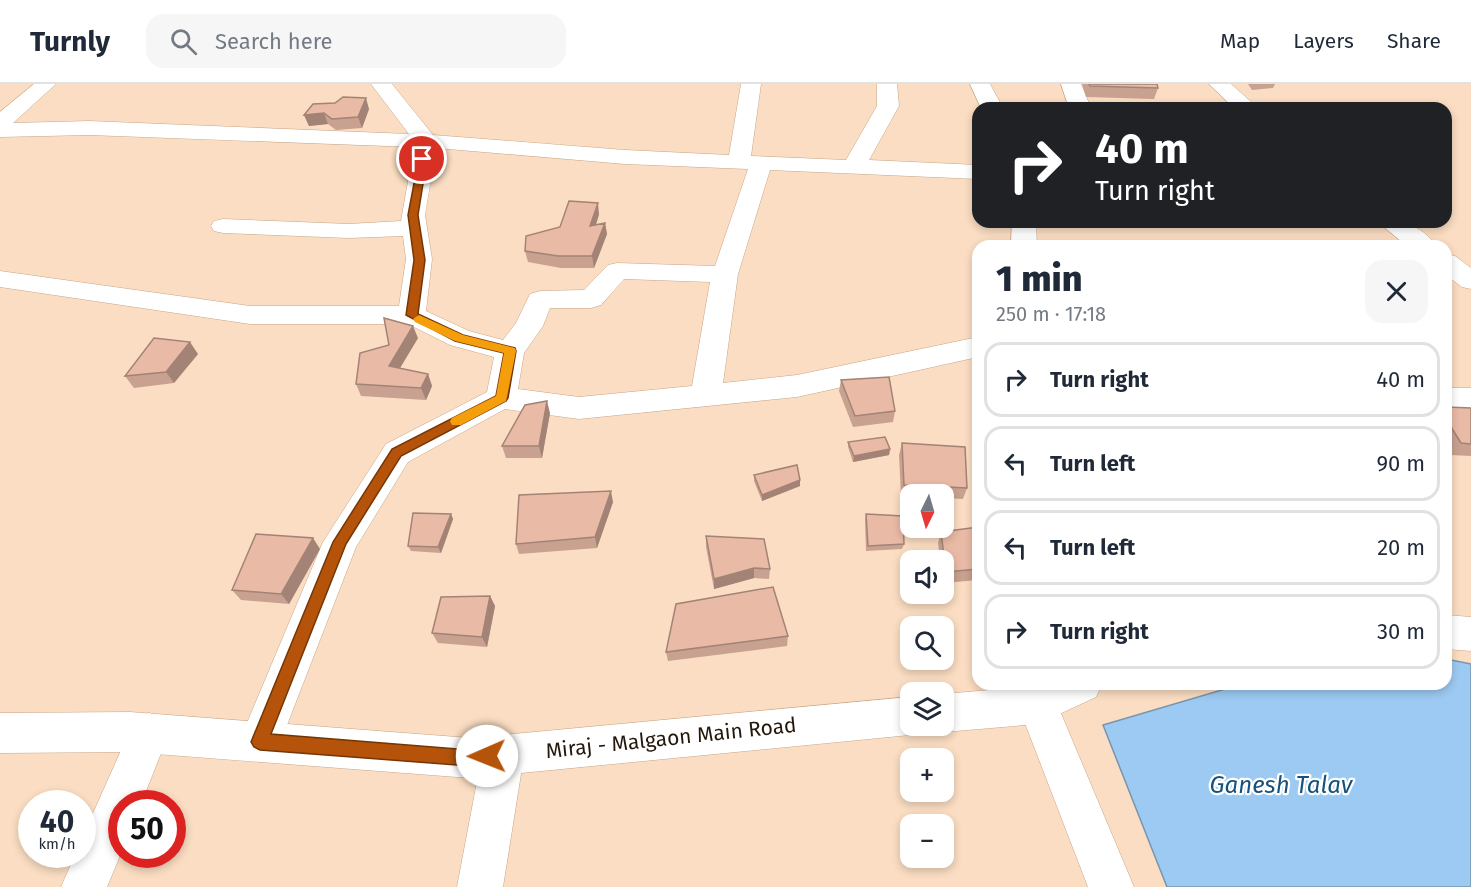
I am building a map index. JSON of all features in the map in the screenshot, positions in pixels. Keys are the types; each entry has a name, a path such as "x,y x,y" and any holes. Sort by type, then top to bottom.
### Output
{"street":[{"path":"0,123 46,84"},
{"path":"381,84 426,141 413,215 419,260 412,315"},
{"path":"706,394 725,274 750,162 751,84"},
{"path":"854,166 888,106 887,84"},
{"path":"980,84 989,102"},
{"path":"1071,84 1078,102"},
{"path":"1219,84 1240,102"},
{"path":"0,130 89,128 426,141 625,157 972,172"},
{"path":"223,226 349,231 415,228"},
{"path":"1398,228 1415,240"},
{"path":"1452,266 1471,280"},
{"path":"501,398 510,351 529,326 540,300 591,299 617,271 725,274"},
{"path":"0,279 250,315 412,315 459,338 510,351"},
{"path":"260,742 340,542 397,453 501,398 579,408 797,386 972,348"},
{"path":"1452,399 1471,399"},
{"path":"1452,632 1471,634"},
{"path":"954,712 1038,705 1069,690"},
{"path":"1038,705 1111,887"},
{"name":"Miraj - Malgaon Main Road","path":"0,733 149,733 470,758 900,717"},
{"path":"84,887 149,733"},
{"path":"480,887 503,755"}],"water":[{"name":"Ganesh Talav","path":"1452,660 1471,664 1471,887 1167,887 1103,725 1222,690 1452,690"}],"building":[{"path":"1089,84 1157,84 1158,88 1090,86"},
{"path":"343,97 366,98 358,117 332,119 324,113 304,115 313,104 335,103"},
{"path":"569,201 598,203 590,226 605,223 592,256 558,256 525,251 526,236 560,227"},
{"path":"384,318 413,326 389,366 428,374 421,388 356,384 360,353 389,345"},
{"path":"154,338 190,342 166,372 125,376"},
{"path":"889,377 895,411 855,416 841,380"},
{"path":"547,401 539,446 502,446 525,405"},
{"path":"1452,407 1471,408 1471,444 1461,443 1452,429"},
{"path":"885,437 890,449 854,456 848,442"},
{"path":"902,443 965,447 967,488 954,487 954,484 904,484"},
{"path":"797,465 800,480 762,495 754,475"},
{"path":"611,491 595,537 516,544 519,495"},
{"path":"413,513 451,514 438,547 408,546"},
{"path":"866,514 900,516 900,538 904,538 904,544 868,546"},
{"path":"972,528 972,570 954,571 954,550 943,550 942,538 954,538 954,530"},
{"path":"256,534 313,538 281,594 232,590"},
{"path":"706,536 764,539 770,569 754,568 714,579"},
{"path":"773,587 788,636 666,652 676,604"},
{"path":"490,596 482,637 432,633 441,597"}],"slow traffic":[{"path":"419,319 459,338 510,351 501,398 457,421"}],"route":[{"path":"422,159 413,215 419,260 412,315 459,338 510,351 501,398 397,453 340,542 260,742 470,758 487,756"}]}
